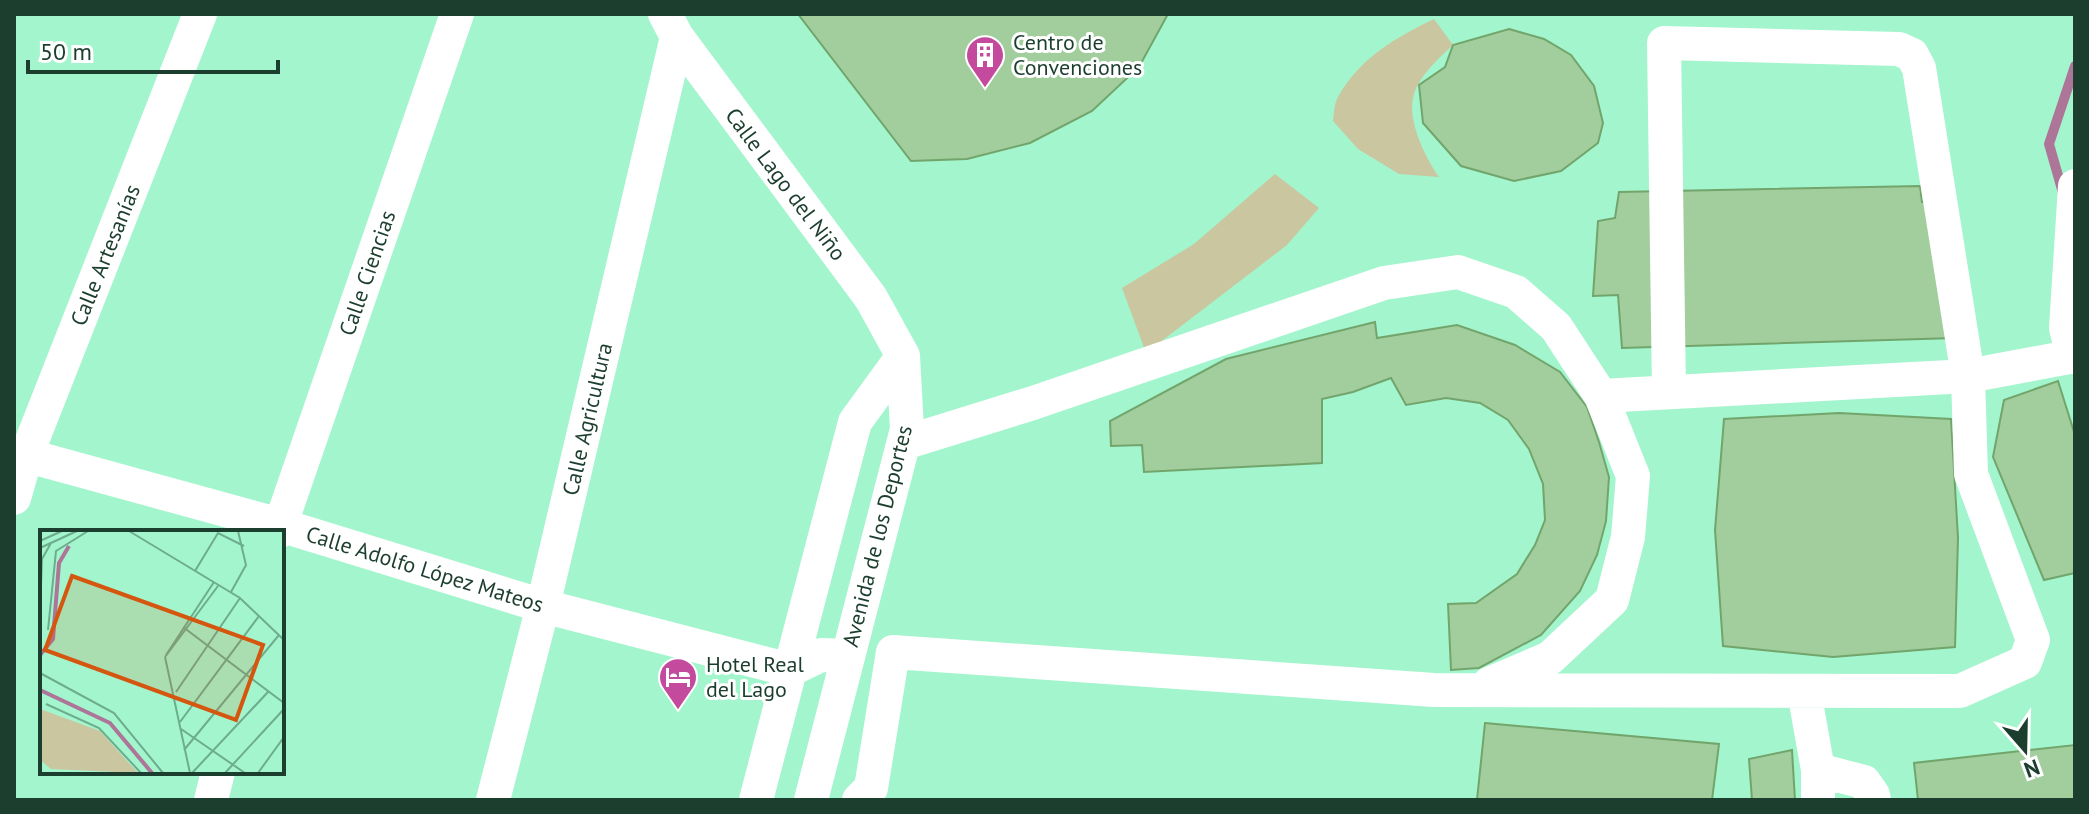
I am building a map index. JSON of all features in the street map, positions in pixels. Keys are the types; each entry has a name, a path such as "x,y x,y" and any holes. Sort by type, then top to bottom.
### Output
{"street":[{"name":"Calle Artesanías","path":"14,498 20,454 200,14"},
{"name":"Calle Ciencias","path":"279,529 457,14"},
{"name":"Calle Lago del Niño","path":"671,26 871,298 903,356"},
{"name":"Calle Agricultura","path":"493,800 543,606 671,26"},
{"path":"859,800 871,788 893,652 1434,690 1960,691 2025,662 2033,640 1971,474 1968,376 1919,68 1912,55 1899,49 1664,43 1669,392"},
{"path":"1601,396 1968,376 2074,356 2066,328 2075,186"},
{"path":"904,443 1033,403 1384,283 1458,272 1516,292 1556,327 1601,396 1633,476 1628,537 1612,600 1550,658 1474,690"},
{"name":"Avenida de los Deportes","path":"811,800 907,429 903,356"},
{"name":"Avenida de los Deportes","path":"756,800 855,422 903,356"},
{"name":"Calle Adolfo López Mateos","path":"20,454 279,529"},
{"name":"Calle Adolfo López Mateos","path":"284,530 543,606 790,670"},
{"path":"834,707 802,693 790,670 821,655 847,656"},
{"path":"1804,691 1818,785 1864,782 1874,800"},
{"path":"211,800 218,774"}],"shaded area":[{"path":"1434,19 1453,45 1430,67 1414,94 1412,104 1418,137 1439,177 1399,174 1358,149 1333,121 1335,106 1347,83 1368,60 1406,33"},
{"path":"1275,174 1319,208 1287,245 1146,353 1122,288 1194,244"}],"building":[{"name":"Centro de Convenciones","path":"798,14 1168,14 1139,67 1092,111 1030,143 967,159 911,161"},
{"path":"1509,29 1544,39 1571,55 1594,86 1603,123 1598,143 1561,171 1514,181 1461,166 1423,123 1419,85 1445,67 1453,45"},
{"path":"1920,186 1922,202 1953,203 1955,338 1622,348 1618,295 1593,296 1598,221 1615,218 1619,192"},
{"path":"1375,322 1377,338 1457,325 1515,345 1560,372 1587,407 1599,442 1609,477 1606,521 1597,555 1580,591 1541,635 1479,668 1451,670 1448,604 1476,603 1517,574 1535,545 1545,520 1543,484 1529,449 1508,420 1480,403 1446,398 1406,405 1391,378 1322,399 1322,463 1144,472 1142,445 1111,446 1110,421 1226,359"},
{"path":"2058,381 2075,435 2075,573 2044,580 1993,457 2004,400"},
{"path":"1839,413 1951,419 1958,538 1955,647 1833,657 1723,646 1715,530 1724,419"},
{"path":"1485,723 1719,744 1712,800 1477,800"},
{"path":"2075,745 2075,800 1918,800 1914,763"},
{"path":"1792,750 1795,800 1752,800 1749,759"}],"waterway":[{"path":"2063,193 2049,144 2075,66"}],"place":[{"name":"Centro de Convenciones","path":"985,89"},
{"name":"Hotel Real del Lago","path":"678,711"}]}
